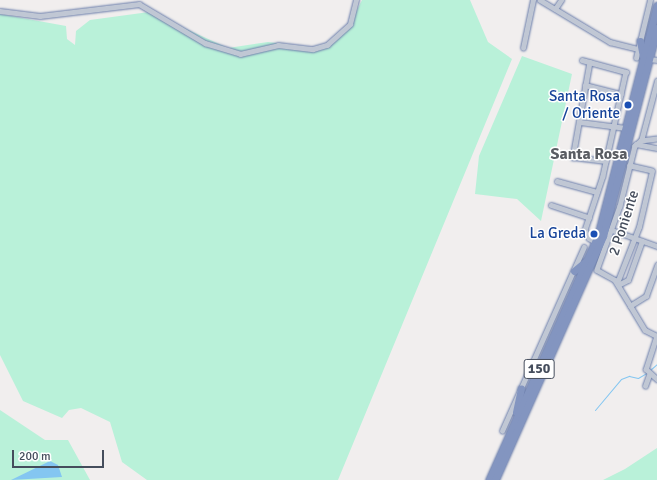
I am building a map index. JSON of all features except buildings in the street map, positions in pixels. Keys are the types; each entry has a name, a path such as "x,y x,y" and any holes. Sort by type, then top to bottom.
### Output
{"highway":[{"name":"150","path":"653,60 657,5"},
{"name":"150","path":"495,480 601,243 629,129 653,60 657,28"},
{"path":"639,45 653,60"},
{"name":"150","path":"489,480 588,259 601,243"},
{"path":"574,271 588,259"},
{"path":"514,424 521,389"}],"street":[{"path":"0,10 40,16 139,4 205,43 240,54 278,45 313,49 327,45 350,24 356,0"},
{"path":"523,48 533,0"},
{"path":"540,0 612,42 639,45"},
{"path":"556,9 561,0"},
{"path":"636,58 650,0"},
{"path":"582,60 626,71 606,161 584,230 601,243"},
{"path":"590,62 573,157 606,161"},
{"path":"642,140 657,81"},
{"path":"585,85 621,94"},
{"path":"580,122 629,129"},
{"path":"645,386 657,336 650,333 630,306 617,284 598,271 601,243 612,230 636,144 642,140 657,139"},
{"path":"636,144 657,148"},
{"name":"2 Poniente","path":"617,284 635,238 652,171 630,166"},
{"path":"557,181 597,192"},
{"path":"551,206 589,217"},
{"path":"612,230 657,246"},
{"name":"2 Poniente","path":"617,284 628,280 642,241"},
{"path":"502,431 584,247"},
{"path":"630,306 646,296 657,265"},
{"path":"648,373 657,379"}],"green space":[{"path":"362,0 470,0 488,42 512,59 338,480 147,480 122,462 110,422 81,408 69,410 62,418 23,401 0,355 0,14 66,26 67,39 75,45 76,31 90,20 149,12 228,48 268,42 317,48 327,45 350,24"},
{"path":"522,56 572,74 541,221 517,199 475,194 479,156"},
{"path":"0,410 45,440 68,440 90,480 0,480"},
{"path":"657,448 657,480 603,480 625,469"}],"water":[{"path":"50,461 58,465 62,477 11,480"}],"waterway":[{"path":"650,370 657,364"},
{"path":"595,410 621,379 629,376 638,378 648,372"}],"place":[{"name":"Santa Rosa / Oriente","path":"628,105"},
{"name":"La Greda","path":"594,234"}],"district":[{"name":"Santa Rosa","path":"589,154"}]}
